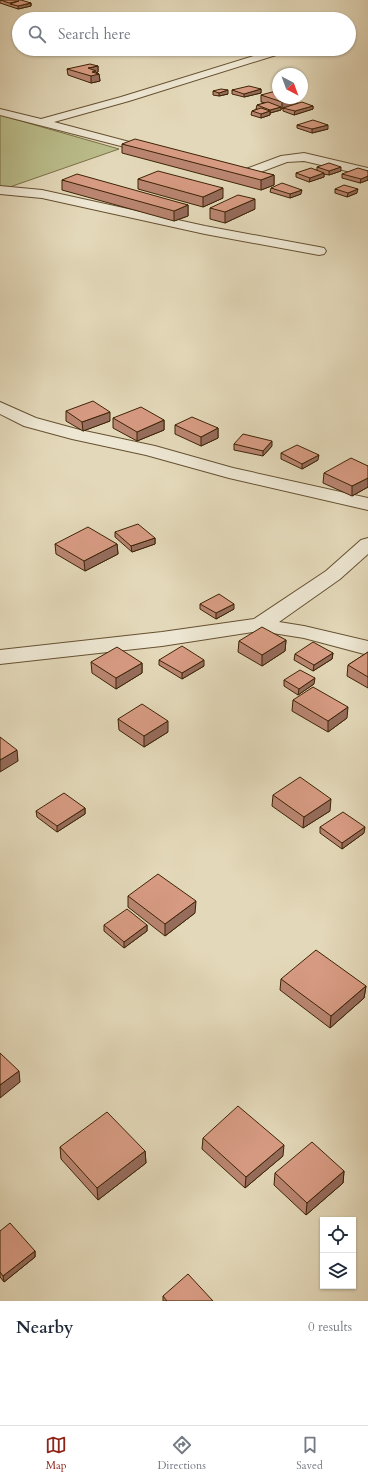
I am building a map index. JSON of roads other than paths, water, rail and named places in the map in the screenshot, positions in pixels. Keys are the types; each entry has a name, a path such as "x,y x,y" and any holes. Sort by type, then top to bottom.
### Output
{"street":[{"path":"43,122 125,99 263,56"},
{"path":"0,112 43,122 77,133 164,154"},
{"path":"216,167 239,173 247,173 285,159 304,157 368,172"},
{"path":"0,190 42,194 205,230 319,251"},
{"path":"0,407 30,422 78,435 149,450 230,473 368,504"},
{"path":"260,625 333,575 368,544"},
{"path":"0,657 162,639 260,625 304,632 368,648"}]}
